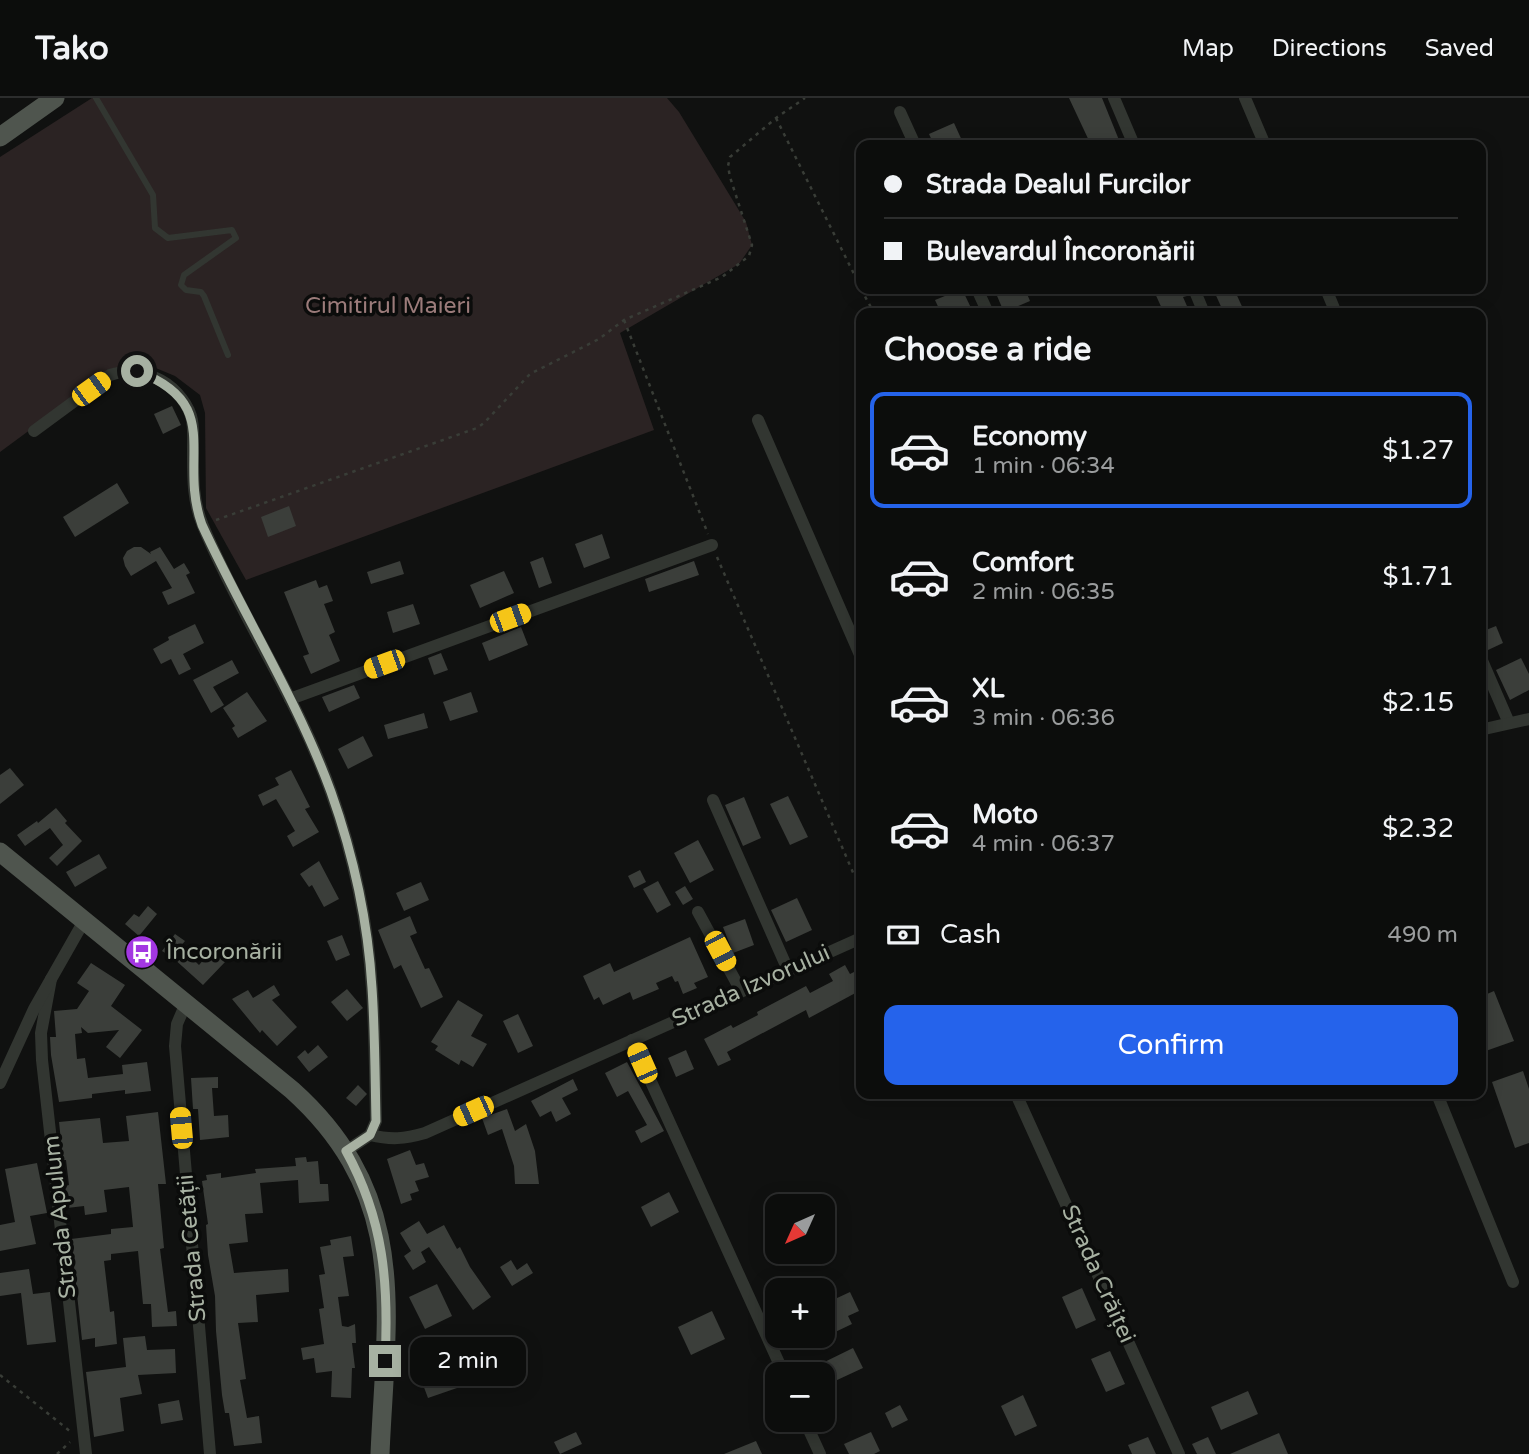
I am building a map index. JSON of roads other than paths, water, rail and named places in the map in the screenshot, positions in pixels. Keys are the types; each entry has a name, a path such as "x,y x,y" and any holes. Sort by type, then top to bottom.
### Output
{"main road":[{"path":"0,137 55,98"},
{"path":"0,852 306,1102 346,1151 368,1196 384,1263 386,1336 380,1454"}],"street":[{"path":"1114,98 1132,140"},
{"path":"1245,98 1263,140"},
{"path":"900,112 913,140"},
{"path":"34,431 110,375 124,371 137,371 160,380 184,401 191,415 194,490 202,525 290,699 331,791 359,893 372,988 376,1121 370,1135 346,1151"},
{"path":"758,420 856,645"},
{"path":"290,699 712,545"},
{"path":"1486,670 1509,723"},
{"path":"1486,729 1529,719"},
{"path":"713,800 788,970"},
{"path":"698,912 741,991"},
{"name":"Strada Apulum","path":"0,1083 34,1009 84,921"},
{"name":"Strada Izvorului","path":"370,1135 390,1140 425,1133 856,940"},
{"name":"Strada Apulum","path":"51,979 41,1033 42,1060 86,1454"},
{"name":"Strada Cetății","path":"187,1003 177,1024 174,1046 210,1454"},
{"path":"632,1040 779,1362"},
{"name":"Strada Crăiței","path":"1018,1099 1180,1454"},
{"path":"1439,1099 1513,1282"},
{"path":"810,1432 820,1454"}],"lane":[{"path":"96,98 153,195 155,228 168,238 232,230 236,238 184,275 181,285 187,290 201,292 204,296 228,355"}],"place":[{"name":"Încoronării","path":"142,952"}],"park label":[{"name":"Cimitirul Maieri","path":"388,306"}]}
